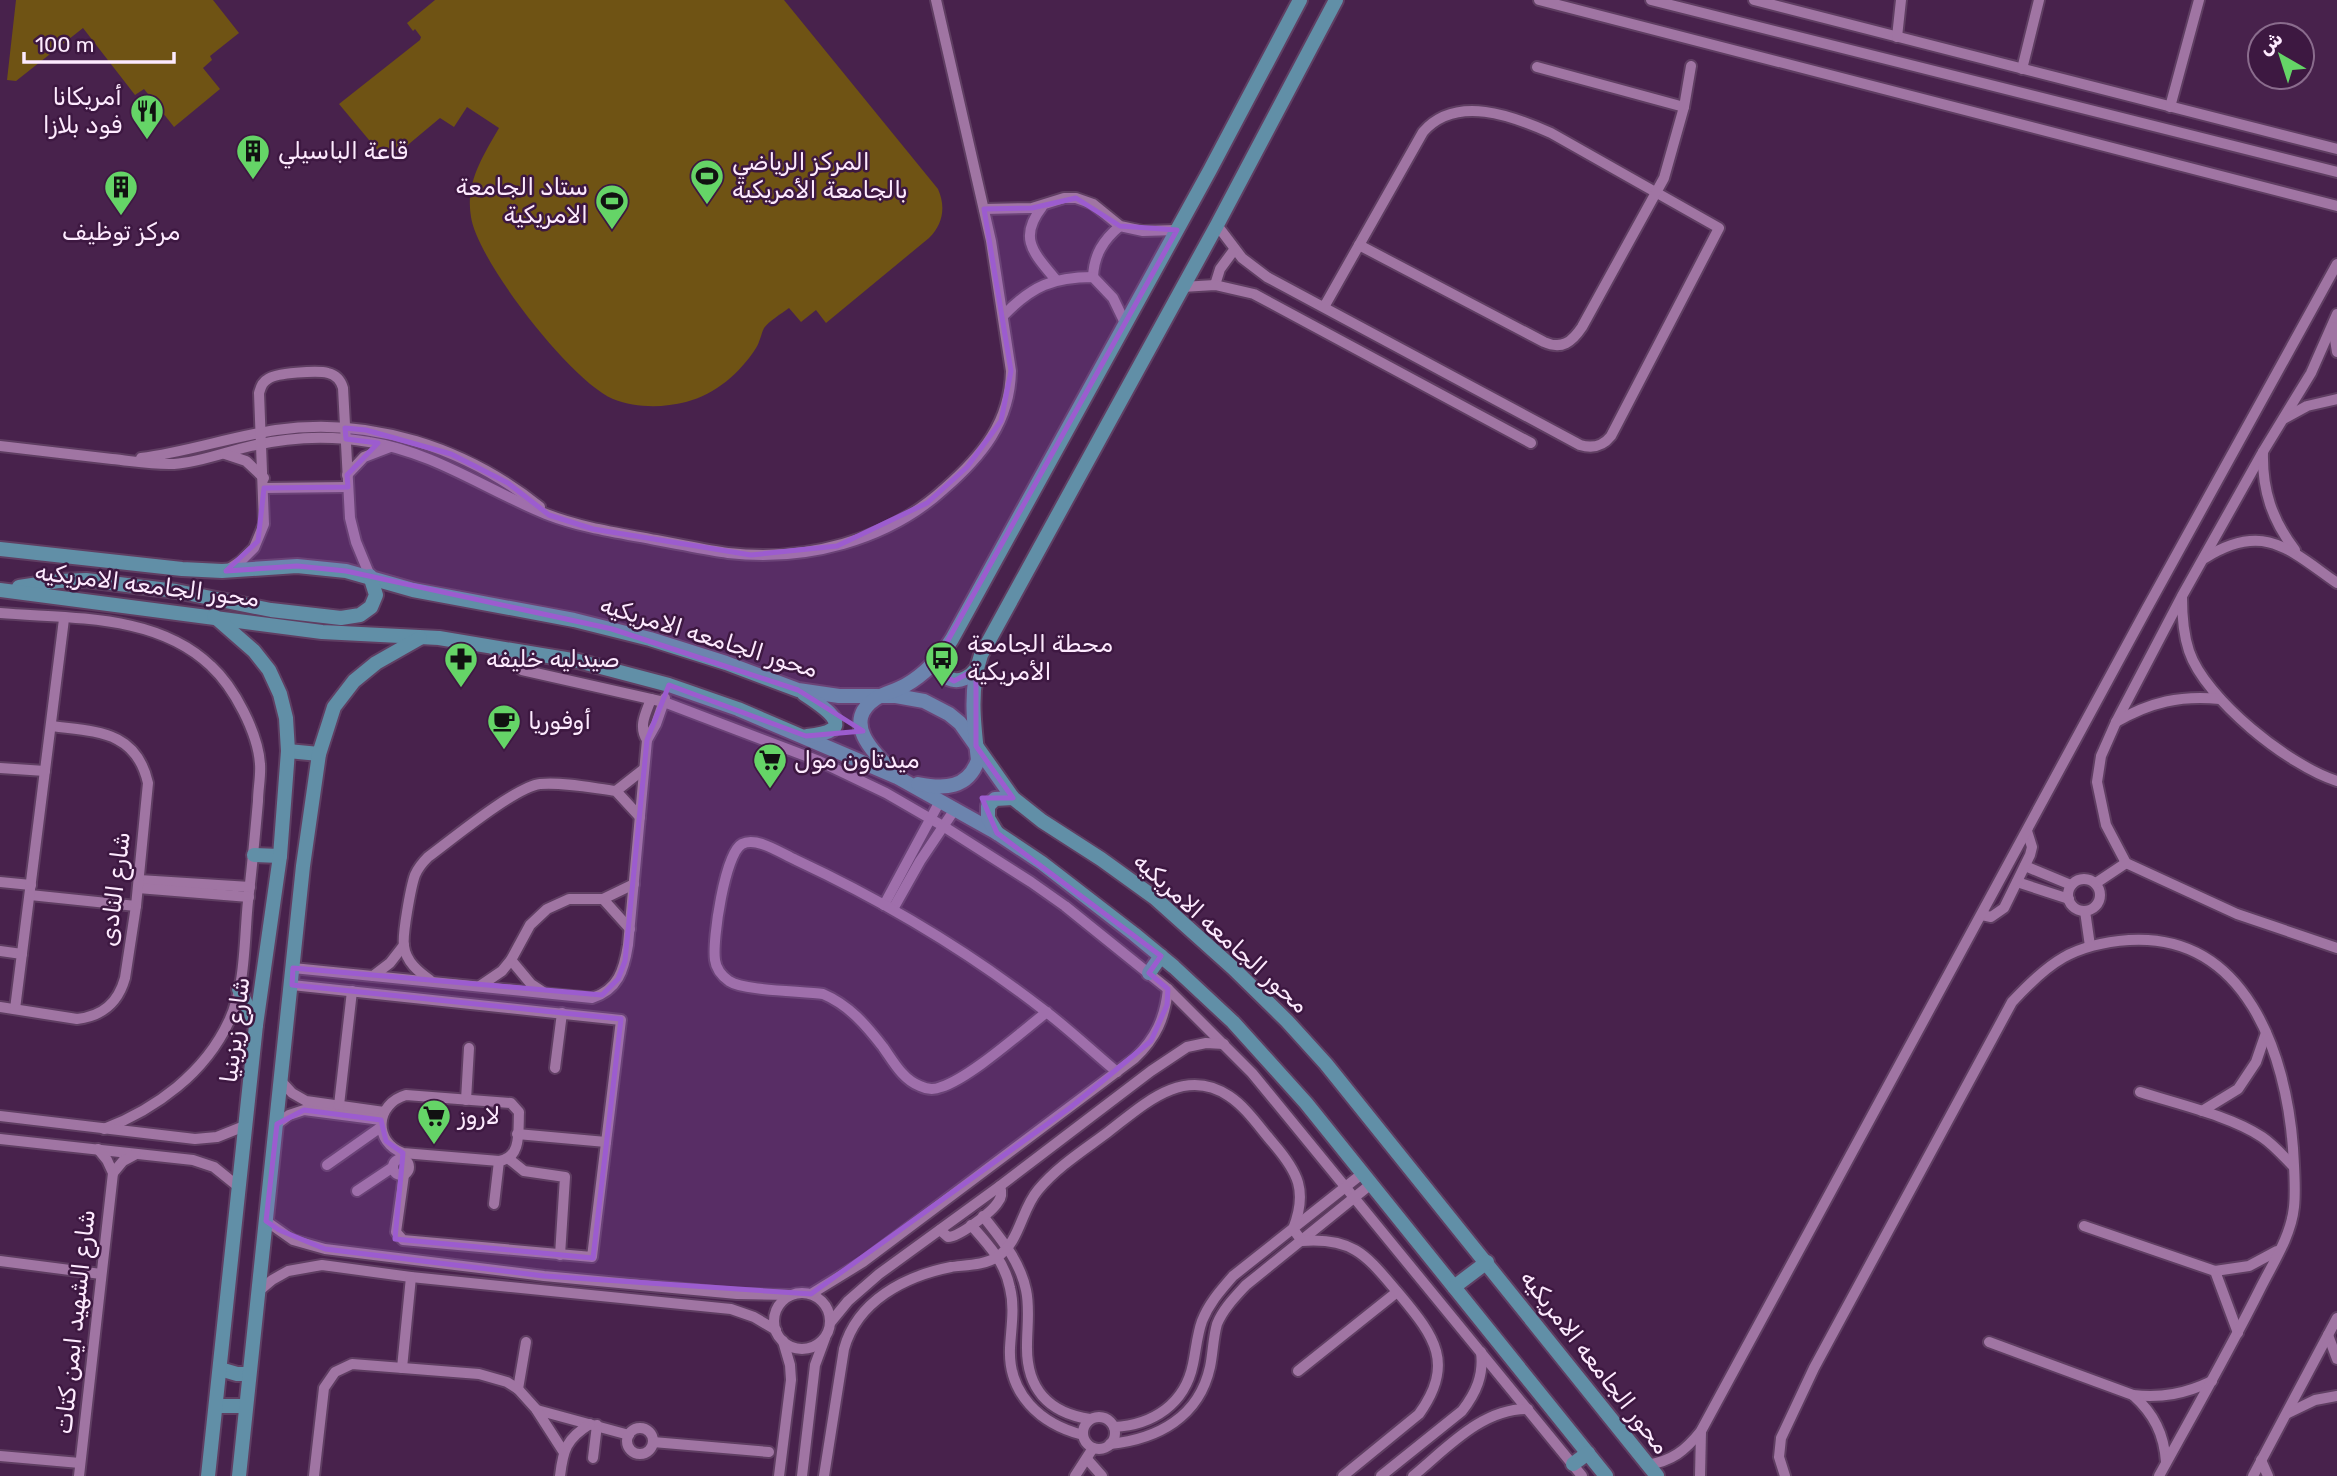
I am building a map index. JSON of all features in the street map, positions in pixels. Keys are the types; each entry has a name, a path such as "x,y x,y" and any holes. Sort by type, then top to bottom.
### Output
{"main road":[{"path":"1300,0 1126,325 959,627 939,658 907,685 881,696 863,713 861,731 868,747 900,778 940,787 957,785 970,776 975,768 978,760 973,709 976,669 989,640 1217,225 1336,0"},
{"name":"محور الجامعه الامريكيه","path":"0,549 226,571 297,566 334,569 370,576 413,590 574,621 650,639 798,690 839,696 910,698 937,706 960,723 1013,798 1042,821 1137,883 1266,1001 1326,1064 1652,1470"},
{"path":"0,590 58,581 86,580 176,591 271,610 341,618 360,615 371,607 376,595 370,576"},
{"name":"محور الجامعه الامريكيه","path":"0,590 323,632 422,637 578,661 669,685 738,709 900,778 997,833 1094,903 1161,956 1254,1044 1367,1179 1606,1476"},
{"name":"شارع زيزينيا","path":"208,1476 256,1025 280,856 288,751 286,718 280,694 269,670 254,651 213,616"},
{"name":"شارع زيزينيا","path":"239,1476 303,866 319,754 334,707 349,687 376,663 422,637"},
{"path":"939,658 943,676 954,681 966,679 976,669"},
{"path":"798,690 830,711 834,718 833,727 827,733 806,736"},
{"path":"288,751 319,754"},
{"path":"997,833 988,818 988,806 995,799 1013,798"},
{"path":"254,855 280,856"},
{"path":"1149,972 1161,956"},
{"path":"239,989 256,1025"},
{"path":"1454,1287 1486,1262"},
{"path":"220,1369 229,1373 249,1374"},
{"path":"216,1406 246,1406"},
{"path":"1578,1470 1588,1453"}],"street":[{"path":"346,433 432,460 549,515 609,532 698,549 751,555 816,551 873,533 907,516 939,494 993,436 1008,405 1012,370 984,209 936,0"},
{"path":"1539,0 2337,206"},
{"path":"1651,0 2337,172"},
{"path":"1754,0 2337,149"},
{"path":"1897,37 1901,0"},
{"path":"2022,69 2039,0"},
{"path":"2170,107 2199,0"},
{"path":"1359,245 1544,342 1558,346 1570,342 1582,327 1664,177 1684,107 1691,66"},
{"path":"1537,67 1684,107"},
{"path":"1217,225 1234,250 1258,271 1485,395 1586,447 1603,444 1611,436 1719,228 1529,123 1494,114 1461,111 1436,120 1423,132 1324,307"},
{"path":"984,209 1042,207 1064,198 1076,198 1093,204 1120,226 1143,231 1177,230"},
{"path":"1042,207 1032,222 1030,239 1035,254 1056,280"},
{"path":"1093,277 1095,260 1102,245 1120,226"},
{"path":"1215,285 1220,269 1234,250"},
{"path":"1652,1470 1686,1449 1701,1432 2146,610 2337,264"},
{"path":"1004,315 1024,296 1056,280 1093,277"},
{"path":"1093,277 1113,298 1126,325"},
{"path":"1182,287 1215,285 1254,295 1531,443"},
{"path":"2335,318 2337,352"},
{"path":"2335,318 2311,373 2264,450 2182,596 2116,722 2101,756 2097,782 2106,825 2126,863 2237,914 2337,947"},
{"path":"1360,351 1369,332"},
{"path":"226,571 248,555 258,541 265,515 260,393 264,382 276,375 327,372 340,380 344,393 348,481 356,542 370,576"},
{"path":"1477,414 1485,395"},
{"path":"2283,420 2307,406 2337,399"},
{"path":"1493,423 1502,404"},
{"path":"124,460 262,438 304,438 346,433 406,438 451,454 508,484 549,515"},
{"path":"0,446 150,464 176,464 222,454 262,438"},
{"path":"348,481 355,465 369,454 393,447"},
{"path":"2264,450 2263,472 2272,514 2297,552"},
{"path":"222,454 246,461 264,483"},
{"path":"264,483 348,481"},
{"path":"2203,559 2217,551 2248,542 2280,544 2297,552 2337,583"},
{"path":"2182,596 2182,624 2189,652 2202,678 2220,699 2272,744 2301,763 2337,781"},
{"path":"0,613 141,627 189,649 211,666 231,689 252,733 260,763 254,855 239,989 230,1020 193,1072 152,1106 104,1129"},
{"path":"15,1009 64,619"},
{"path":"486,645 522,670 664,702 819,761 886,793 1031,881 1149,972 1224,1044 1346,1186 1578,1470"},
{"path":"293,968 592,998 611,988 623,970 630,929 647,740 669,685"},
{"path":"2116,722 2135,711 2166,700 2198,697 2220,699"},
{"path":"647,740 642,724 651,699"},
{"name":"شارع النادى","path":"0,1007 77,1019 99,1013 109,1007 122,989 136,906 148,783 144,768 138,756 116,737 51,726"},
{"path":"0,768 45,771"},
{"path":"616,791 644,769"},
{"path":"432,982 408,960 404,946 414,881 419,868 428,857 513,795 531,786 548,784 616,791 640,817"},
{"path":"889,907 918,841 940,801"},
{"path":"889,907 955,809"},
{"path":"1982,915 1992,917 2004,908 2032,851 2027,831"},
{"path":"918,841 930,847"},
{"path":"1047,1012 964,1075 943,1087 928,1089 914,1084 873,1034 837,1000 823,995 727,980 716,966 714,958 730,861 741,844 761,844 889,907 978,962 1047,1012 1117,1072"},
{"path":"2096,883 2126,863"},
{"path":"2025,866 2071,885"},
{"path":"2017,882 2068,899 2072,906 2085,911 2098,904 2100,890 2096,883 2083,878 2071,885 2068,899"},
{"path":"0,882 30,890 136,906"},
{"path":"138,884 250,892"},
{"path":"479,986 492,980 511,960 530,925 547,909 569,898 603,899 634,884"},
{"path":"603,899 630,929"},
{"path":"2085,911 2090,947"},
{"path":"1785,1476 1779,1457 1781,1438 1814,1368 2012,1002 2040,972 2071,951 2109,941 2144,939 2175,945 2205,957 2230,978 2254,1008 2286,1089 2294,1167 2294,1206 2288,1232 2238,1333 2159,1476"},
{"path":"373,976 390,963 404,946"},
{"path":"0,951 22,954"},
{"path":"511,960 531,984 544,993"},
{"path":"292,985 621,1020 592,1257 400,1238 396,1232 404,1175 410,1168 408,1162 391,1146 382,1120"},
{"path":"267,1221 293,1240 325,1249 544,1276 737,1294 811,1294 863,1262 1144,1049 1157,1034 1165,1013 1168,989"},
{"path":"338,1110 352,991"},
{"path":"555,1068 562,1013"},
{"path":"2202,1111 2238,1089 2256,1062 2266,1033"},
{"path":"802,1476 815,1365 830,1324 857,1292 1178,1052 1194,1045 1224,1044"},
{"path":"466,1100 468,1048"},
{"path":"282,1082 292,1093 306,1101 382,1120"},
{"path":"824,1476 844,1349 862,1314 893,1287 916,1275 998,1257 1008,1248 1031,1200 1052,1176 1150,1099 1163,1092 1185,1086 1208,1088 1229,1096 1283,1155 1298,1178 1300,1191 1293,1229"},
{"path":"2140,1092 2202,1111 2262,1137 2294,1167"},
{"path":"327,1165 382,1120 393,1101 406,1095 511,1103 519,1112 515,1152 504,1160 494,1204"},
{"path":"277,1124 289,1115 304,1110 338,1110"},
{"path":"0,1116 206,1139 227,1135 247,1125"},
{"path":"517,1134 606,1142"},
{"path":"166,1157 170,1136"},
{"path":"0,1139 193,1160 224,1173 240,1188"},
{"path":"98,1149 113,1173 123,1161 135,1154"},
{"path":"357,1191 393,1167 402,1156 504,1160 524,1171 565,1177 559,1255"},
{"path":"393,1167 398,1175 404,1175"},
{"name":"شارع الشهيد ايمن كتات","path":"79,1476 113,1173"},
{"path":"1114,1427 1130,1426 1152,1419 1171,1406 1182,1394 1189,1379 1202,1320 1215,1296 1233,1276 1346,1186 1367,1179"},
{"path":"1090,1419 1083,1429 1083,1435 1093,1448 1100,1449 1146,1437 1179,1421 1194,1406 1204,1387 1218,1322 1230,1302 1246,1285 1355,1197 1367,1179"},
{"path":"940,1230 948,1237 953,1237 971,1225 999,1202 1002,1192 1000,1186"},
{"path":"983,1216 1008,1248 1020,1269 1027,1292 1027,1357 1032,1381 1050,1404 1062,1412 1090,1419 1101,1416 1111,1422 1114,1427 1111,1444"},
{"path":"971,1225 998,1257 1006,1274 1012,1297 1012,1372 1018,1388 1041,1417 1067,1431 1083,1435"},
{"path":"2084,1226 2215,1271 2249,1266 2280,1250"},
{"path":"1293,1229 1302,1241"},
{"path":"1302,1241 1328,1240 1350,1247 1370,1260 1430,1334 1437,1357 1436,1382 1419,1414 1343,1476"},
{"path":"0,1261 101,1274"},
{"path":"259,1291 288,1271 304,1266 322,1265 411,1277 731,1309 754,1317 776,1330 783,1341 790,1365 791,1380 779,1476"},
{"path":"2215,1271 2238,1333"},
{"path":"402,1368 411,1277"},
{"path":"1298,1371 1397,1292"},
{"path":"811,1294 825,1306 830,1324"},
{"path":"776,1330 776,1310 791,1295"},
{"path":"2253,1476 2337,1318"},
{"path":"783,1341 802,1349 816,1345 826,1335"},
{"path":"2328,1335 2337,1359"},
{"path":"518,1389 526,1342"},
{"path":"1989,1342 2133,1395 2174,1395 2212,1381"},
{"path":"1381,1476 1462,1410 1481,1377 1481,1352"},
{"path":"314,1476 324,1388 328,1379 343,1367 352,1364 495,1377 518,1389 536,1409 563,1451"},
{"path":"2133,1395 2154,1418 2163,1440 2166,1464"},
{"path":"2288,1413 2315,1400 2337,1396"},
{"path":"536,1409 559,1418 629,1435"},
{"path":"1412,1476 1484,1420 1506,1411 1528,1409"},
{"path":"560,1476 563,1451 574,1436 593,1425"},
{"path":"593,1425 593,1458"},
{"path":"635,1429 644,1429 651,1434 653,1442 650,1450 639,1454 629,1447 629,1435 635,1429"},
{"path":"1700,1476 1701,1432"},
{"path":"653,1442 769,1452"},
{"path":"1075,1476 1093,1448"},
{"path":"0,1456 80,1463"},
{"path":"1087,1459 1102,1476"},
{"path":"2261,1461 2268,1476"}],"highlighted area":[{"path":"1076,198 1120,226 1177,230 937,660 943,675 954,681 976,669 976,746 1013,798 982,798 997,833 1161,956 1149,973 1168,989 1167,1005 1151,1041 1071,1107 811,1294 544,1276 325,1249 279,1230 266,1221 277,1124 304,1110 381,1120 386,1141 403,1153 395,1239 593,1258 621,1019 292,985 293,968 602,995 618,979 625,961 647,740 669,685 806,736 863,731 798,690 612,629 346,571 297,566 226,571 258,541 264,488 348,487 347,475 378,443 346,439 345,428 366,430 451,454 508,483 549,515 593,529 751,555 837,546 927,503 967,467 1001,421 1011,371 984,209 1032,208"}],"shaded area":[{"path":"16,0 213,0 239,33 210,56 212,60 203,68 220,89 174,127 144,89 135,95 83,28 16,81 7,80"},
{"name":"المركز الرياضي بالجامعة الأمريكية","path":"435,0 784,0 938,189 942,202 940,221 929,238 826,323 816,310 801,322 789,308 775,318 764,328 757,346 743,366 707,394 686,402 658,406 631,404 613,399 595,388 551,345 508,290 477,237 470,205 473,181 499,128 467,107 454,127 440,118 391,159 387,155 384,158 339,104 420,40 421,37 415,29 413,31 407,23"}],"place":[{"name":"أمريكانا فود بلازا","path":"147,141"},
{"name":"قاعة الباسيلي","path":"253,181"},
{"name":"المركز الرياضي بالجامعة الأمريكية","path":"707,206"},
{"name":"مركز توظيف","path":"121,217"},
{"name":"ستاد الجامعة الامريكية","path":"612,231"},
{"name":"محطة الجامعة الأمريكية","path":"942,688"},
{"name":"صيدليه خليفه","path":"461,689"},
{"name":"أوفوريا","path":"504,751"},
{"name":"ميدتاون مول","path":"770,790"},
{"name":"لاروز","path":"434,1146"}]}
